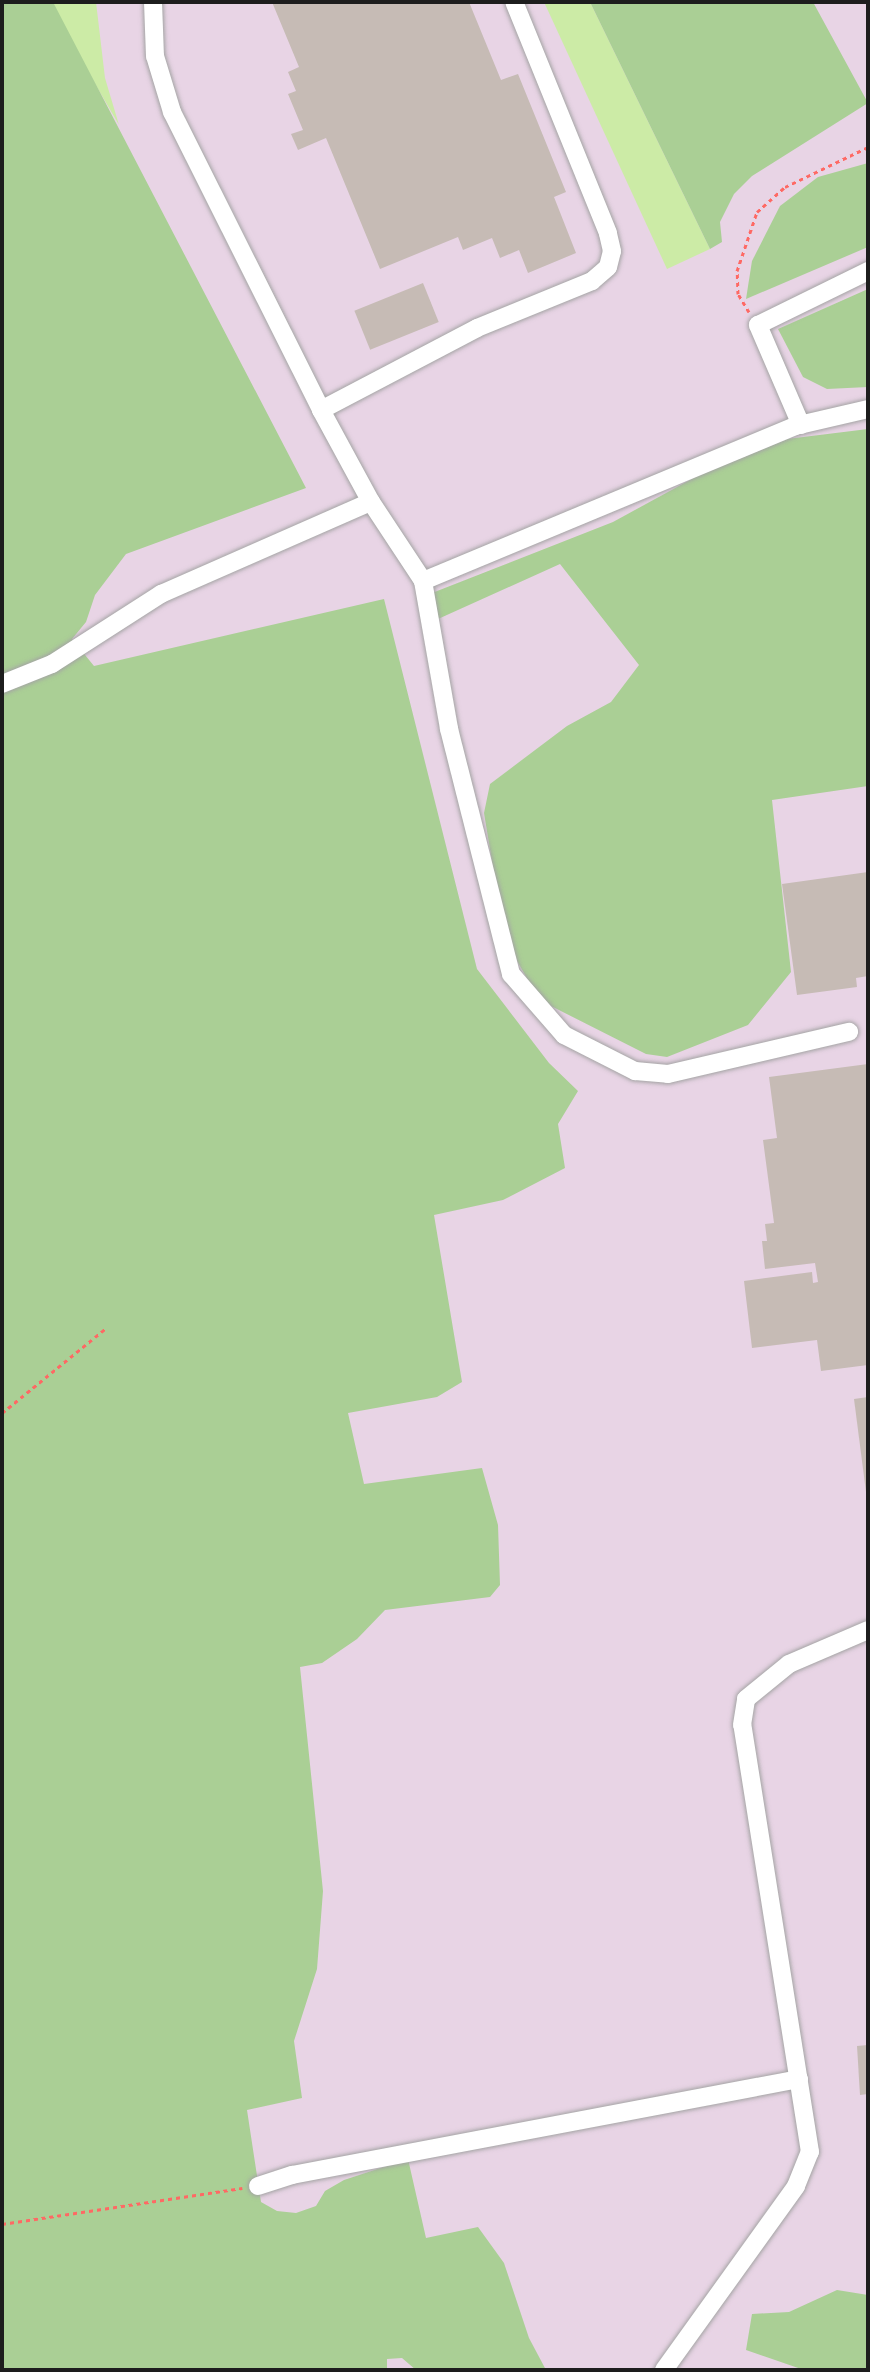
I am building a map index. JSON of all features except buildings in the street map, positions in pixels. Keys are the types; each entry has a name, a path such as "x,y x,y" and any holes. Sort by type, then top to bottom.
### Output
{"lane":[{"path":"153,2 155,56 172,112 321,410 371,502 423,581 449,729 497,932 511,974 537,1009 564,1035 635,1071 668,1074 849,1032"},
{"path":"321,410 477,328 592,281 608,267 612,251 608,233 514,2"},
{"path":"801,425 758,325 868,271"},
{"path":"423,581 801,425 868,409"},
{"path":"2,684 52,664 161,594 371,502"},
{"path":"664,2370 796,2186 810,2152 742,1725 746,1699 789,1664 868,1630"},
{"path":"258,2186 292,2175 799,2079"}],"path":[{"path":"758,325 738,294 737,271 757,212 785,187 868,147"},
{"path":"2,1413 105,1329"},
{"path":"2,2224 258,2186"}],"shaded area":[{"path":"2,2 868,2 868,2370 159,2370 71,721"}],"green space":[{"path":"2,2 53,2 306,488 126,554 95,595 86,622 72,639 94,666 384,599 477,969 549,1063 578,1091 558,1124 565,1168 503,1200 434,1215 462,1382 437,1397 348,1413 364,1484 482,1468 498,1525 500,1585 490,1597 385,1610 357,1639 322,1663 300,1667 323,1891 317,1969 294,2041 302,2098 247,2110 261,2202 277,2211 296,2213 316,2206 325,2191 344,2180 408,2159 426,2238 478,2227 504,2263 529,2338 546,2370 416,2370 402,2358 387,2359 387,2370 2,2370"},
{"path":"53,2 96,2 105,78 119,125 65,32"},
{"path":"544,2 590,2 710,249 667,269"},
{"path":"590,2 813,2 868,103 752,176 734,194 720,222 722,242 710,249"},
{"path":"868,163 868,247 746,299 752,261 780,206 818,177"},
{"path":"868,289 868,387 827,389 803,377 778,329"},
{"path":"868,429 868,786 772,800 791,972 748,1025 667,1057 646,1054 549,1005 528,980 505,940 484,813 490,784 567,726 611,702 639,665 560,564 438,619 432,593 613,522 699,475 787,439"},
{"path":"837,2290 868,2295 868,2370 804,2370 746,2350 752,2314 789,2312"}]}
